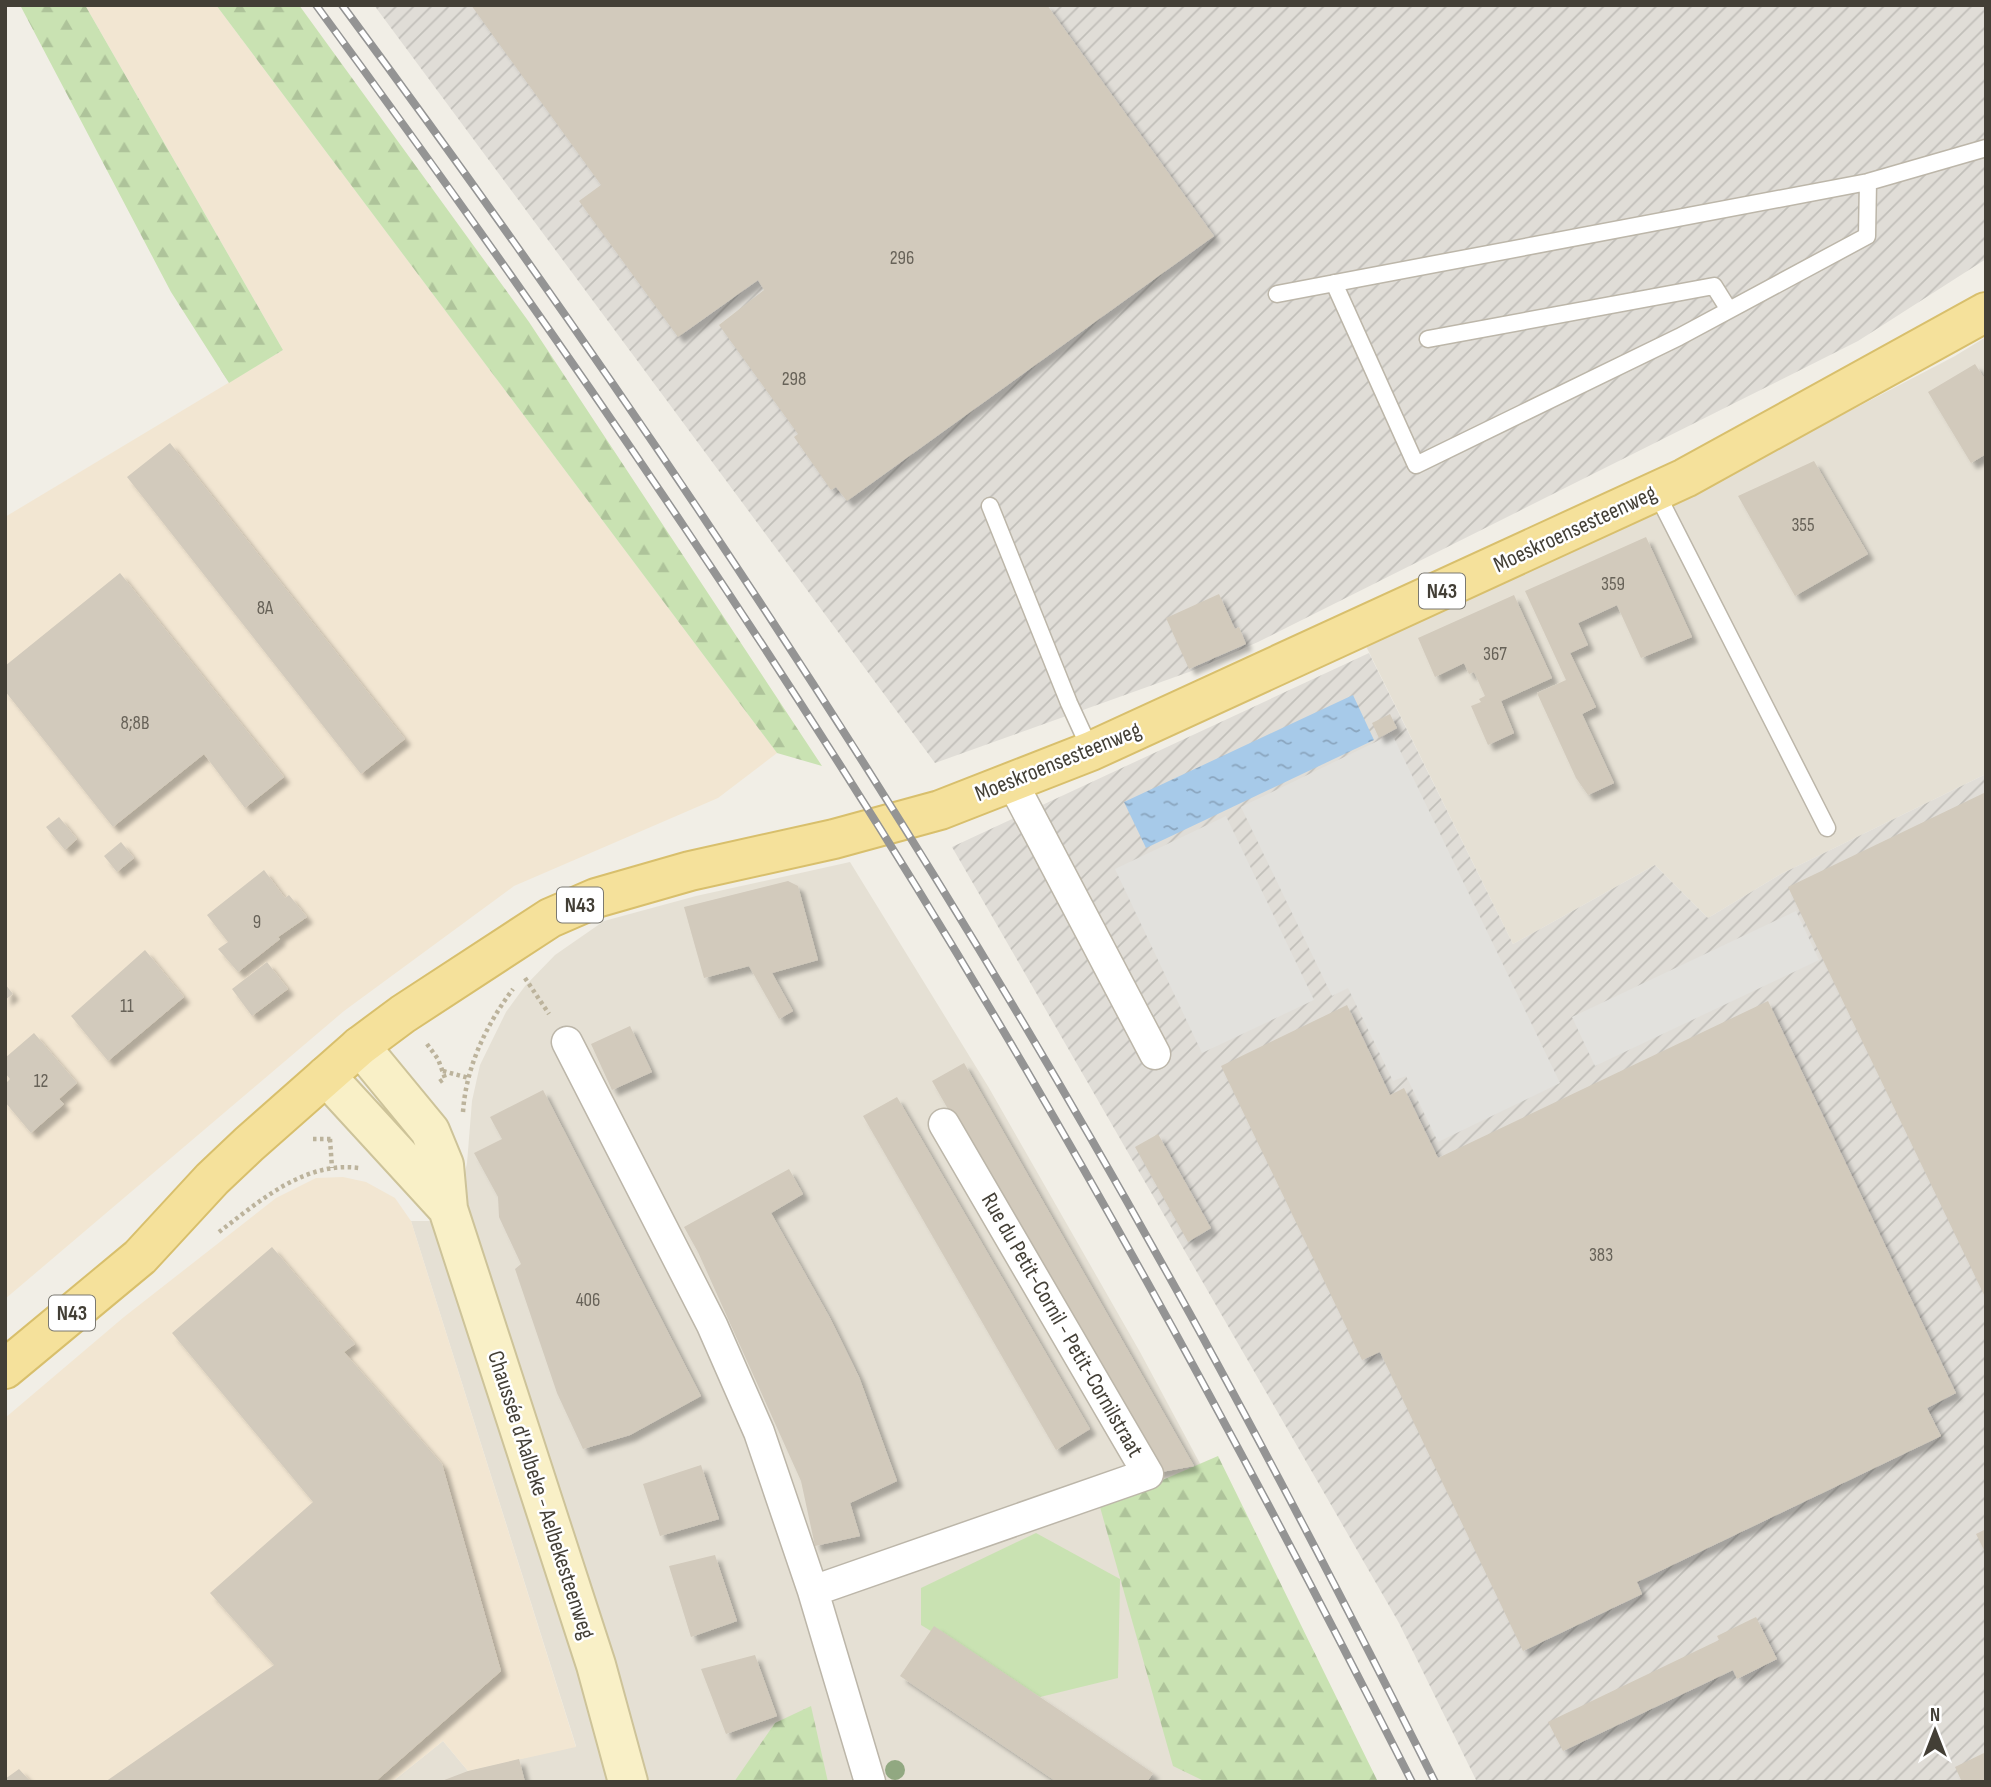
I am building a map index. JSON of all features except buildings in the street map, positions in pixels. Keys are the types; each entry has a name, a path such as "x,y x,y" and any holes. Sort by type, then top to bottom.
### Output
{"main road":[{"name":"Moeskroensesteenweg","path":"360,1046 402,1014 504,946 550,919 596,898 690,871 940,810 1091,751 1685,478 1986,312"},
{"name":"N43","path":"5,1369 140,1257 212,1179 360,1046"},
{"name":"Chaussée d'Aalbeke - Aelbekesteenweg","path":"360,1046 430,1131 444,1165 448,1209 596,1665 628,1782"},
{"name":"Chaussée d'Aalbeke - Aelbekesteenweg","path":"327,1076 448,1209"}],"street":[{"path":"1012,782 1155,1054"},
{"path":"567,1042 712,1325 759,1432 813,1591 870,1782"},
{"name":"Rue du Petit-Cornil - Petit-Cornilstraat","path":"813,1591 1148,1474 944,1124"}],"lane":[{"path":"1277,294 1868,181 1986,148"},
{"path":"1334,283 1416,465 1729,310 1867,236 1868,181"},
{"path":"1428,339 1714,286 1729,310"},
{"path":"1656,492 1827,828"},
{"path":"990,506 1091,751"}],"path":[{"path":"524,976 567,1042"},
{"path":"442,1070 468,1079"},
{"path":"330,1139 332,1168"}],"shaded area":[{"path":"85,5 216,5 777,753 718,798 514,886 344,1011 5,1299 5,517 283,350"},
{"path":"374,5 1986,5 1986,259 1858,341 1258,642 1189,672 935,763"},
{"path":"1986,337 1986,774 1781,874 1708,918 1655,865 1513,944 1362,638 1660,510 1955,356"},
{"path":"1369,653 1513,944 1655,865 1708,918 1781,874 1986,774 1986,1782 1477,1782 1399,1623 952,847"},
{"path":"1392,734 1560,1083 1438,1142 1406,1076 1393,1081 1348,988 1332,996 1241,807"},
{"path":"1226,816 1314,1000 1202,1053 1115,869"},
{"path":"850,862 989,1088 1140,1352 1365,1782 392,1782 443,1741 468,1771 576,1746 411,1221 454,1221 467,1163 472,1101 480,1065 506,1012 525,986 555,955 604,921 696,896"},
{"path":"1796,911 1819,960 1595,1066 1572,1017"},
{"path":"343,1177 366,1182 395,1198 411,1221 576,1747 468,1771 443,1741 392,1782 5,1782 5,1418 124,1317 276,1198 316,1178"}],"green space":[{"path":"20,5 85,5 283,350 229,383 171,292"},
{"path":"216,5 299,5 529,322 822,766 777,753"},
{"path":"1218,1456 1378,1782 1206,1782 1173,1766 1100,1507"},
{"path":"1036,1533 1120,1579 1118,1678 1040,1697 921,1625 921,1588"},
{"path":"811,1706 828,1782 734,1782 775,1723"}],"water":[{"path":"1353,695 1374,740 1146,848 1124,802"}],"railway":[{"path":"316,5 595,396 774,662 945,933 1078,1159 1176,1335 1320,1602 1412,1782"},
{"path":"342,5 561,309 668,464 772,620 972,938 1068,1099 1197,1326 1301,1520 1435,1782"}]}
